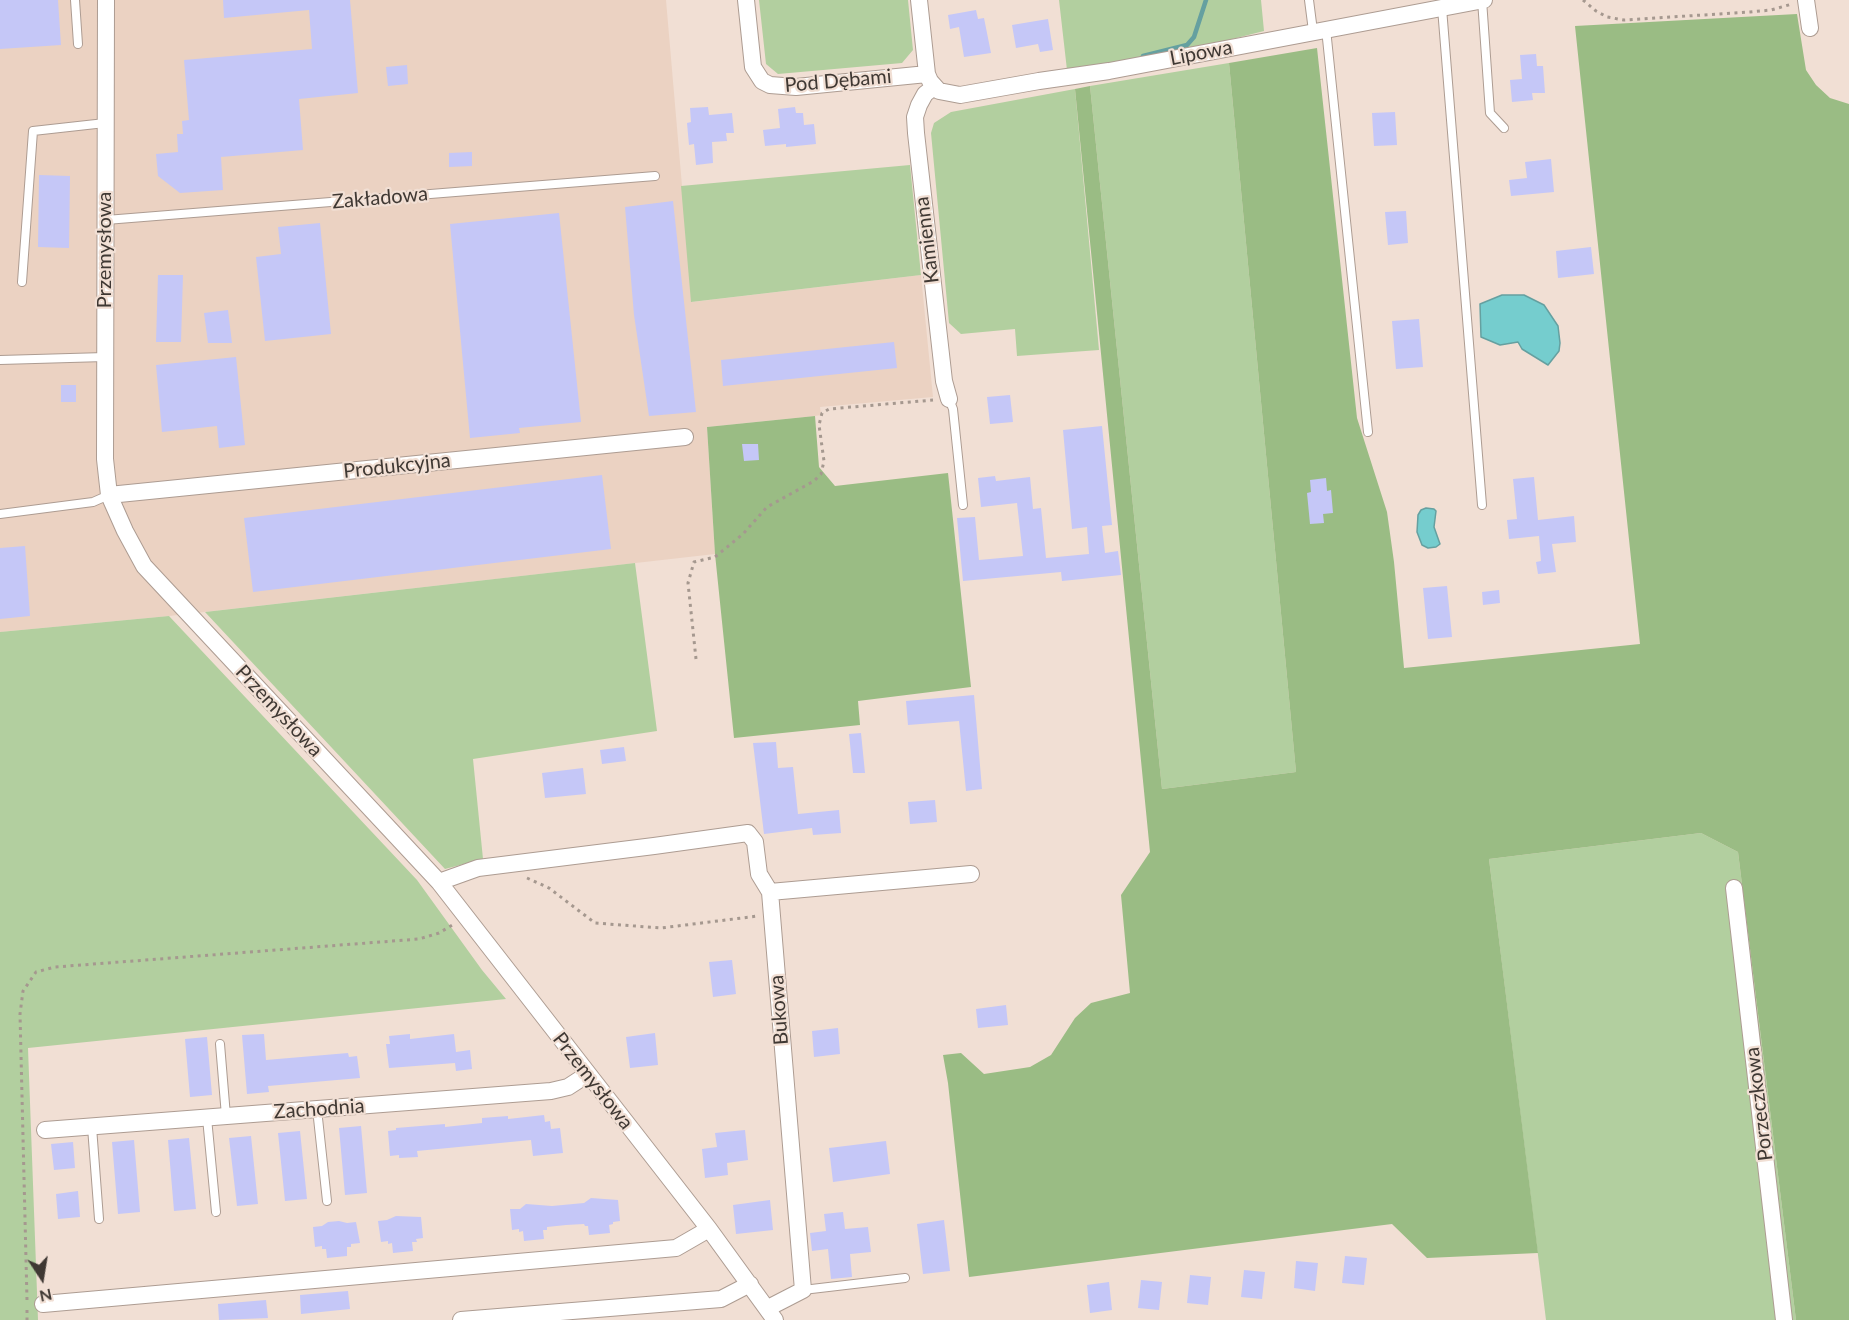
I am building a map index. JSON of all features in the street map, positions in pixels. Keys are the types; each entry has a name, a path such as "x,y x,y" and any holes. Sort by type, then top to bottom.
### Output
{"street":[{"name":"Przemysłowa","path":"106,0 105,459 109,495 125,531 144,566 439,882 709,1229 772,1314"},
{"name":"Pod Dębami","path":"746,0 753,67 762,81 770,86 796,87 931,80"},
{"path":"919,0 931,80"},
{"name":"Lipowa","path":"931,80 945,94 960,95 1109,71 1483,0"},
{"path":"1801,1 1810,28"},
{"name":"Kamienna","path":"931,80 915,117 944,381 950,399"},
{"name":"Produkcyjna","path":"109,495 685,437"},
{"name":"Bukowa","path":"501,865 748,833 755,842 759,874 770,892 803,1290"},
{"path":"439,882 478,868 501,865"},
{"path":"770,892 971,874"},
{"name":"Porzeczkowa","path":"1734,888 1784,1320"},
{"name":"Zachodnia","path":"45,1130 550,1091 568,1087 588,1074"},
{"path":"43,1304 676,1248 709,1229"},
{"path":"461,1320 721,1299 750,1284"},
{"path":"772,1314 803,1290"}],"lane":[{"path":"75,0 78,44"},
{"path":"1309,0 1319,30 1368,432"},
{"path":"1483,0 1490,113 1504,128"},
{"path":"1442,8 1482,505"},
{"path":"22,282 33,131 105,123"},
{"name":"Zakładowa","path":"106,220 655,176"},
{"path":"0,360 105,357"},
{"path":"950,399 963,505"},
{"path":"0,514 93,502 109,495"},
{"path":"220,1044 226,1116"},
{"path":"317,1109 327,1202"},
{"path":"207,1118 216,1212"},
{"path":"92,1127 99,1219"},
{"path":"803,1290 905,1278"}],"path":[{"path":"1583,0 1607,17 1624,21 1761,11 1787,7 1801,1"},
{"path":"696,659 687,583 694,562 715,557 743,534 767,507 814,481 821,474 824,461 819,425 822,413 829,410 950,399"},
{"path":"501,865 549,888 595,923 661,928 772,914"},
{"path":"27,1320 20,1014 22,991 36,972 55,967 418,939 440,933 465,916"}],"shaded area":[{"path":"0,0 666,0 692,302 921,275 933,397 820,407 821,415 707,427 715,554 169,616 0,632"}],"green space":[{"path":"759,0 908,0 913,50 902,63 778,74 766,64"},
{"path":"1059,0 1261,0 1264,31 1193,49 1067,70"},
{"path":"1797,14 1806,70 1816,85 1830,98 1849,104 1849,1320 1796,1320 1738,852 1701,833 1489,859 1538,1253 1427,1258 1392,1224 969,1277 943,1055 961,1053 984,1074 1030,1067 1051,1055 1075,1018 1091,1003 1130,993 1121,895 1150,852 1075,89 1090,86 1162,789 1296,772 1229,63 1317,48 1357,418 1387,512 1404,668 1640,644 1575,26"},
{"path":"1229,63 1296,772 1162,789 1090,86"},
{"path":"1075,89 1099,350 1017,356 1015,329 961,334 949,323 931,133 934,123 951,112"},
{"path":"910,165 921,275 691,302 681,186"},
{"path":"815,416 819,467 835,486 948,473 971,687 858,701 860,725 734,738 715,554 707,427"},
{"path":"635,563 657,731 473,759 483,859 445,869 205,612"},
{"path":"169,616 417,880 482,970 506,999 28,1048 38,1320 0,1320 0,632"},
{"path":"1701,833 1738,852 1796,1320 1546,1320 1489,859"}],"water":[{"path":"1502,295 1524,295 1544,305 1558,326 1559,351 1548,365 1522,349 1518,342 1500,345 1481,337 1480,304"},
{"path":"1426,508 1436,511 1434,527 1440,544 1436,547 1428,548 1422,545 1417,532 1418,515"}],"building":[{"path":"0,0 58,0 61,45 0,49"},
{"path":"223,0 350,0 358,93 299,99 303,150 221,157 223,190 180,193 158,176 156,154 178,152 177,134 183,134 182,121 189,120 184,60 312,49 309,10 224,18"},
{"path":"976,10 978,19 984,18 991,53 964,57 959,27 950,29 948,15"},
{"path":"1048,19 1053,50 1040,52 1038,44 1016,48 1012,25"},
{"path":"1536,54 1537,66 1543,66 1545,93 1532,93 1533,100 1512,102 1510,80 1522,79 1520,55"},
{"path":"407,65 408,84 388,86 386,67"},
{"path":"708,107 709,115 732,113 734,133 726,133 727,141 712,142 713,163 696,165 694,144 689,145 687,123 691,122 690,108"},
{"path":"795,107 796,113 803,113 804,125 814,124 816,144 786,147 786,144 765,146 763,130 780,128 778,109"},
{"path":"1395,112 1397,145 1374,146 1372,113"},
{"path":"472,152 472,166 449,167 449,153"},
{"path":"1551,159 1554,192 1511,196 1509,180 1527,178 1525,162"},
{"path":"39,175 70,176 69,248 38,247"},
{"path":"673,201 696,412 649,416 634,315 625,207"},
{"path":"1406,211 1408,243 1388,245 1385,212"},
{"path":"559,213 581,422 519,428 520,433 470,438 450,224"},
{"path":"320,223 331,334 265,341 256,257 281,254 278,227"},
{"path":"1591,247 1594,274 1558,278 1556,251"},
{"path":"158,275 183,275 181,342 156,342"},
{"path":"228,310 232,343 208,343 204,313"},
{"path":"1419,319 1423,367 1396,369 1392,321"},
{"path":"894,342 897,368 723,386 721,360"},
{"path":"236,357 245,445 219,448 217,426 162,432 156,365"},
{"path":"61,385 76,385 76,402 61,402"},
{"path":"1010,395 1013,422 990,424 987,397"},
{"path":"1102,426 1112,525 1102,526 1105,553 1118,551 1121,575 1062,581 1061,572 963,581 957,518 975,517 979,560 1023,556 1017,503 981,507 978,478 995,476 996,481 1030,477 1033,509 1041,508 1046,558 1089,554 1087,527 1072,529 1063,430"},
{"path":"742,444 758,444 759,460 744,461"},
{"path":"602,475 611,549 253,592 244,518"},
{"path":"1534,477 1538,520 1574,516 1576,542 1552,544 1556,572 1538,574 1536,562 1541,561 1539,536 1509,539 1507,520 1517,519 1513,479"},
{"path":"1326,478 1327,491 1331,490 1333,513 1323,514 1324,523 1310,524 1307,493 1311,492 1310,480"},
{"path":"25,546 30,616 0,619 0,548"},
{"path":"1447,586 1452,637 1428,639 1423,588"},
{"path":"1499,590 1500,603 1483,605 1482,592"},
{"path":"974,695 982,789 966,791 959,721 908,725 906,701"},
{"path":"861,733 865,773 853,773 849,734"},
{"path":"776,742 778,768 793,767 798,814 839,810 841,833 813,835 812,828 764,834 753,743"},
{"path":"624,747 626,761 602,764 600,750"},
{"path":"583,768 586,794 545,798 542,773"},
{"path":"935,800 937,822 910,824 908,802"},
{"path":"732,960 736,994 713,997 709,962"},
{"path":"1006,1005 1008,1025 978,1028 976,1009"},
{"path":"838,1028 840,1054 814,1057 812,1031"},
{"path":"655,1033 658,1065 630,1068 626,1037"},
{"path":"264,1034 266,1060 348,1053 349,1057 357,1056 360,1078 268,1086 269,1092 247,1094 242,1035"},
{"path":"410,1034 410,1039 454,1034 456,1052 470,1050 472,1069 456,1071 455,1063 389,1068 386,1044 390,1044 389,1036"},
{"path":"207,1037 212,1095 190,1097 185,1039"},
{"path":"544,1115 545,1122 550,1121 551,1129 560,1128 563,1153 533,1156 531,1140 417,1151 418,1157 390,1156 388,1131 396,1130 396,1128 445,1124 445,1127 482,1123 482,1118 508,1116 508,1119"},
{"path":"361,1126 367,1193 345,1195 339,1128"},
{"path":"745,1130 748,1160 727,1163 728,1175 705,1178 702,1149 717,1147 715,1133"},
{"path":"300,1131 307,1199 285,1201 278,1133"},
{"path":"251,1136 258,1204 237,1206 229,1138"},
{"path":"189,1138 196,1209 174,1211 168,1140"},
{"path":"134,1140 140,1212 118,1214 112,1142"},
{"path":"886,1141 890,1174 833,1182 829,1148"},
{"path":"73,1142 75,1168 54,1170 51,1144"},
{"path":"78,1191 80,1217 58,1219 56,1194"},
{"path":"591,1198 618,1200 620,1221 609,1225 610,1233 589,1235 588,1226 584,1224 566,1225 547,1227 547,1230 543,1230 544,1239 524,1241 523,1231 512,1230 510,1209 520,1209 526,1204 552,1206 584,1203"},
{"path":"770,1200 773,1230 736,1234 733,1205"},
{"path":"843,1212 845,1229 868,1227 871,1252 850,1254 852,1277 831,1279 828,1249 812,1251 810,1233 826,1231 824,1214"},
{"path":"396,1216 421,1217 423,1238 412,1242 413,1251 393,1253 392,1243 381,1242 378,1221"},
{"path":"944,1220 950,1271 923,1274 917,1224"},
{"path":"339,1221 356,1222 360,1243 347,1247 347,1256 327,1258 326,1249 322,1249 322,1246 315,1247 313,1227"},
{"path":"1345,1256 1367,1258 1364,1285 1342,1283"},
{"path":"1296,1261 1318,1263 1315,1291 1294,1288"},
{"path":"1244,1270 1265,1272 1262,1299 1241,1297"},
{"path":"1190,1275 1211,1277 1208,1305 1187,1303"},
{"path":"1141,1280 1162,1282 1159,1310 1138,1308"},
{"path":"1109,1282 1112,1310 1090,1313 1087,1285"},
{"path":"348,1291 350,1309 301,1314 300,1295"},
{"path":"266,1300 268,1318 219,1320 218,1304"}],"waterway":[{"path":"1143,56 1187,45 1194,37 1206,0"}]}
